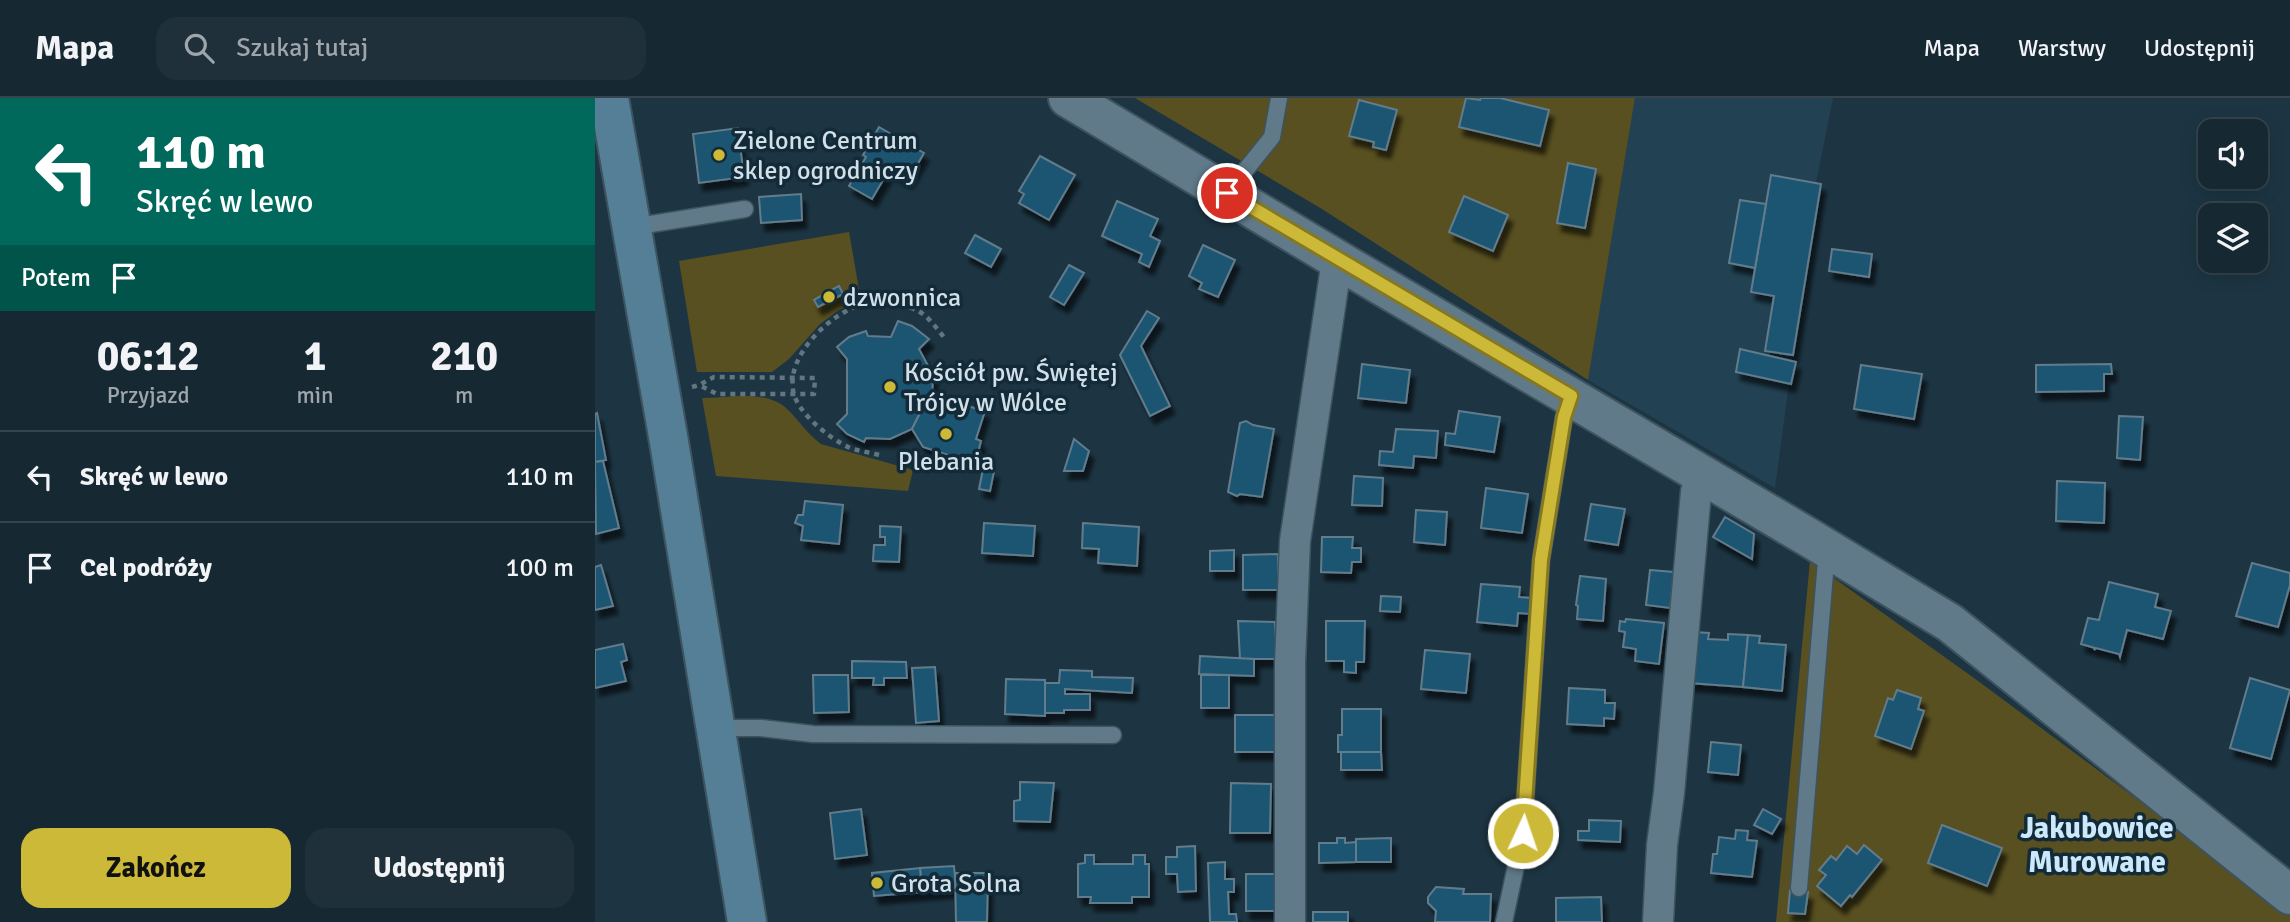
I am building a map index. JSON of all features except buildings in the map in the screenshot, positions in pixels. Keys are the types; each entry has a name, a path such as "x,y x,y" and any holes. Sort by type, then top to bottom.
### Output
{"main road":[{"path":"609,98 747,922"}],"street":[{"path":"1068,98 1916,601 1966,635 2290,895"},
{"path":"1290,922 1290,663 1295,541 1337,260"},
{"path":"1657,922 1696,492 1701,473"}],"lane":[{"path":"1227,193 1272,137 1279,98"},
{"path":"632,228 745,209"},
{"path":"1504,922 1523,833 1541,560 1564,417 1571,396"},
{"path":"1799,888 1827,548"},
{"path":"716,728 761,728 813,734 1112,735"}],"path":[{"path":"879,455 849,447 832,438 806,415 793,393 792,377 800,357 817,333 835,316 865,303 893,302 918,310 946,340"},
{"path":"714,377 792,377 815,378 814,394 717,394 699,386 714,377"}],"shaded area":[{"path":"1135,98 1635,98 1588,380 1322,209"},
{"path":"1635,98 1833,98 1815,188 1775,488 1588,380"},
{"path":"849,232 860,295 857,302 839,310 820,324 789,359 772,372 697,372 679,261"},
{"path":"746,396 778,403 821,444 913,470 908,491 716,476 702,398"},
{"path":"1810,561 1974,678 2290,913 2290,922 1776,922"}],"place":[{"name":"Zielone Centrum sklep ogrodniczy","path":"719,155"},
{"name":"dzwonnica","path":"829,297"},
{"name":"Kościół pw. Świętej Trójcy w Wólce","path":"890,387"},
{"name":"Plebania","path":"946,434"},
{"name":"Grota Solna","path":"877,883"}],"district":[{"name":"Jakubowice Murowane","path":"2097,845"}],"route":[{"path":"1227,193 1571,396 1564,417 1541,560 1523,833"}]}
